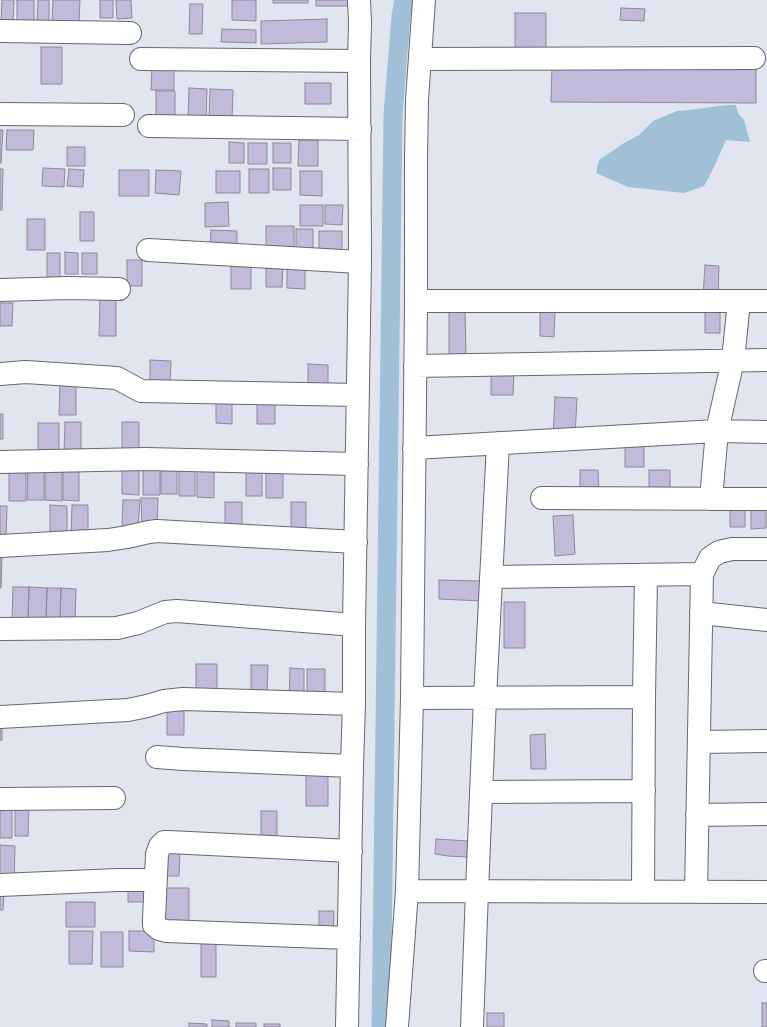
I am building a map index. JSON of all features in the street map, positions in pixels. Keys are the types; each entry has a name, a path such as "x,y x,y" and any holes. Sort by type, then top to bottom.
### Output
{"street":[{"path":"347,1027 354,704 360,262 359,0"},
{"path":"360,22 366,0"},
{"path":"397,1027 406,891 412,698 417,100 424,0"},
{"path":"0,31 130,32"},
{"path":"420,59 754,58"},
{"path":"141,59 359,61"},
{"path":"0,114 123,115"},
{"path":"149,126 360,129"},
{"path":"148,250 360,262"},
{"path":"0,290 67,288 119,290"},
{"path":"416,301 767,301"},
{"path":"711,499 716,431 733,360 739,301"},
{"path":"415,366 767,360"},
{"path":"0,374 26,372 117,378 141,391 358,395"},
{"path":"414,448 716,431 767,432"},
{"path":"472,1027 476,891 498,443"},
{"path":"0,462 146,459 357,464"},
{"path":"542,498 767,499"},
{"path":"0,546 108,540 157,531 356,542"},
{"path":"696,892 702,574 710,558 719,552 732,549 767,549"},
{"path":"491,577 702,574"},
{"path":"643,892 646,575"},
{"path":"0,629 117,628 138,623 165,612 177,611 354,625"},
{"path":"702,613 767,620"},
{"path":"412,698 644,697"},
{"path":"0,716 128,710 164,701 183,699 354,704"},
{"path":"699,742 767,740"},
{"path":"157,757 352,766"},
{"path":"481,792 644,791"},
{"path":"0,799 114,798"},
{"path":"697,815 767,814"},
{"path":"349,938 166,931 154,925 155,880 157,854 160,846 164,842 351,851"},
{"path":"0,885 155,880"},
{"path":"406,891 767,892"}],"water":[{"path":"736,105 738,113 744,120 750,142 726,140 704,186 684,193 628,187 596,173 599,160 639,135 653,121 677,111"}],"building":[{"path":"2,0 14,0 13,22 1,22"},
{"path":"17,0 34,0 34,22 17,22"},
{"path":"38,0 49,0 49,23 37,23"},
{"path":"53,0 80,0 79,22 52,21"},
{"path":"100,0 113,0 113,18 100,18"},
{"path":"116,0 131,0 132,18 117,19"},
{"path":"232,0 256,0 256,21 232,20"},
{"path":"273,0 308,0 308,3 273,3"},
{"path":"316,0 348,0 348,6 316,6"},
{"path":"190,4 203,4 202,34 189,34"},
{"path":"621,8 645,9 644,21 620,20"},
{"path":"515,13 546,13 546,51 515,51"},
{"path":"327,19 327,42 261,44 261,21"},
{"path":"222,29 256,30 256,43 221,42"},
{"path":"41,47 62,47 62,84 41,84"},
{"path":"152,66 174,66 174,90 151,90"},
{"path":"552,67 756,68 756,103 551,102"},
{"path":"305,83 331,83 331,104 305,104"},
{"path":"189,88 207,89 206,120 188,119"},
{"path":"210,89 233,90 232,119 209,119"},
{"path":"156,91 175,91 175,119 156,119"},
{"path":"0,130 3,130 1,163 0,163"},
{"path":"7,130 34,130 33,150 6,150"},
{"path":"299,140 318,140 318,166 298,166"},
{"path":"229,142 244,143 244,163 229,163"},
{"path":"248,143 267,143 267,164 248,164"},
{"path":"273,143 291,143 291,163 273,163"},
{"path":"67,147 85,147 85,166 67,166"},
{"path":"43,168 65,169 64,187 42,186"},
{"path":"273,168 291,168 291,190 273,190"},
{"path":"0,169 3,169 2,210 0,210"},
{"path":"69,169 84,170 83,187 67,186"},
{"path":"249,169 269,169 269,193 249,193"},
{"path":"119,170 149,170 149,196 119,196"},
{"path":"156,170 181,171 179,195 155,193"},
{"path":"216,171 240,171 240,193 216,193"},
{"path":"300,171 322,171 322,196 300,195"},
{"path":"228,202 229,226 205,227 205,203"},
{"path":"300,205 323,205 323,226 300,226"},
{"path":"325,205 343,205 342,225 325,224"},
{"path":"80,212 94,212 94,241 80,241"},
{"path":"27,219 45,219 45,250 27,250"},
{"path":"266,226 294,226 294,251 266,251"},
{"path":"296,229 313,229 313,251 296,250"},
{"path":"211,230 237,231 237,253 210,252"},
{"path":"319,231 342,231 342,253 319,253"},
{"path":"65,252 78,253 78,274 65,274"},
{"path":"47,253 60,253 60,278 47,277"},
{"path":"82,253 97,253 97,274 82,274"},
{"path":"127,260 142,260 142,286 127,286"},
{"path":"231,261 251,261 251,289 231,289"},
{"path":"266,263 283,263 282,287 266,287"},
{"path":"287,264 305,264 305,289 287,288"},
{"path":"705,265 719,266 718,297 703,296"},
{"path":"100,299 116,299 116,336 99,336"},
{"path":"0,303 13,303 12,326 0,326"},
{"path":"449,311 465,311 466,358 449,358"},
{"path":"540,311 555,311 554,337 540,336"},
{"path":"705,312 720,312 720,333 705,333"},
{"path":"150,360 171,361 170,386 150,386"},
{"path":"308,364 328,365 328,393 308,393"},
{"path":"491,370 514,370 513,395 491,395"},
{"path":"60,381 76,381 76,415 59,415"},
{"path":"216,396 232,397 232,424 216,423"},
{"path":"257,397 275,397 275,424 257,424"},
{"path":"555,397 577,398 575,437 553,436"},
{"path":"0,414 3,414 3,439 0,439"},
{"path":"65,422 81,422 81,455 64,455"},
{"path":"122,422 139,422 139,456 122,456"},
{"path":"38,423 59,423 59,460 38,460"},
{"path":"625,444 644,444 644,467 625,467"},
{"path":"122,461 139,461 139,495 122,494"},
{"path":"143,461 160,461 160,495 143,495"},
{"path":"161,461 177,461 177,494 161,494"},
{"path":"179,462 195,462 195,496 179,496"},
{"path":"246,463 262,463 262,496 246,496"},
{"path":"197,464 214,464 214,498 197,497"},
{"path":"266,464 283,464 283,498 266,498"},
{"path":"9,467 26,468 26,501 9,501"},
{"path":"28,467 44,467 44,500 27,500"},
{"path":"45,467 62,467 62,501 45,500"},
{"path":"63,467 79,467 79,501 63,500"},
{"path":"580,470 598,470 599,495 580,495"},
{"path":"649,470 670,470 670,496 649,496"},
{"path":"141,498 158,498 157,525 142,527"},
{"path":"123,500 140,500 138,528 122,527"},
{"path":"225,502 242,502 242,534 225,534"},
{"path":"291,502 306,502 306,532 291,532"},
{"path":"730,503 745,503 745,527 730,527"},
{"path":"50,505 67,506 67,539 50,539"},
{"path":"72,505 88,505 88,538 71,538"},
{"path":"0,506 7,506 6,540 0,540"},
{"path":"751,506 766,506 766,528 751,529"},
{"path":"573,515 575,554 555,556 553,516"},
{"path":"0,554 2,554 1,588 0,588"},
{"path":"439,580 482,581 482,601 439,599"},
{"path":"13,587 29,587 28,622 12,622"},
{"path":"29,587 47,588 46,623 28,622"},
{"path":"47,588 61,588 60,623 46,623"},
{"path":"61,588 76,589 75,624 60,623"},
{"path":"504,602 525,602 525,648 504,648"},
{"path":"196,664 217,664 217,697 196,697"},
{"path":"251,665 268,665 267,698 251,698"},
{"path":"290,668 304,669 304,702 289,701"},
{"path":"307,669 325,669 325,698 307,698"},
{"path":"167,710 184,711 184,735 167,735"},
{"path":"0,723 2,723 2,740 0,740"},
{"path":"545,734 546,769 531,769 530,735"},
{"path":"306,774 328,774 328,806 306,806"},
{"path":"0,806 12,806 12,838 0,838"},
{"path":"15,806 29,806 28,836 15,836"},
{"path":"261,811 277,811 277,844 261,844"},
{"path":"436,839 468,841 467,857 435,854"},
{"path":"0,845 15,846 14,883 0,883"},
{"path":"161,851 180,851 179,876 161,876"},
{"path":"128,883 149,883 149,902 128,902"},
{"path":"165,888 189,888 189,924 165,924"},
{"path":"0,892 4,892 3,910 0,910"},
{"path":"66,902 95,902 95,927 66,927"},
{"path":"319,911 334,911 333,934 319,934"},
{"path":"69,931 93,931 92,964 69,964"},
{"path":"129,931 154,931 154,952 129,951"},
{"path":"101,932 123,932 123,967 101,967"},
{"path":"201,940 216,940 216,977 201,977"},
{"path":"762,1003 767,1003 767,1027 762,1027"},
{"path":"487,1013 504,1013 504,1027 487,1027"},
{"path":"212,1020 229,1021 229,1027 212,1027"},
{"path":"189,1023 207,1024 207,1027 189,1027"},
{"path":"236,1023 256,1023 256,1027 236,1027"},
{"path":"264,1024 280,1024 280,1027 264,1027"}],"waterway":[{"path":"381,1027 393,115 401,16 404,0"}]}
